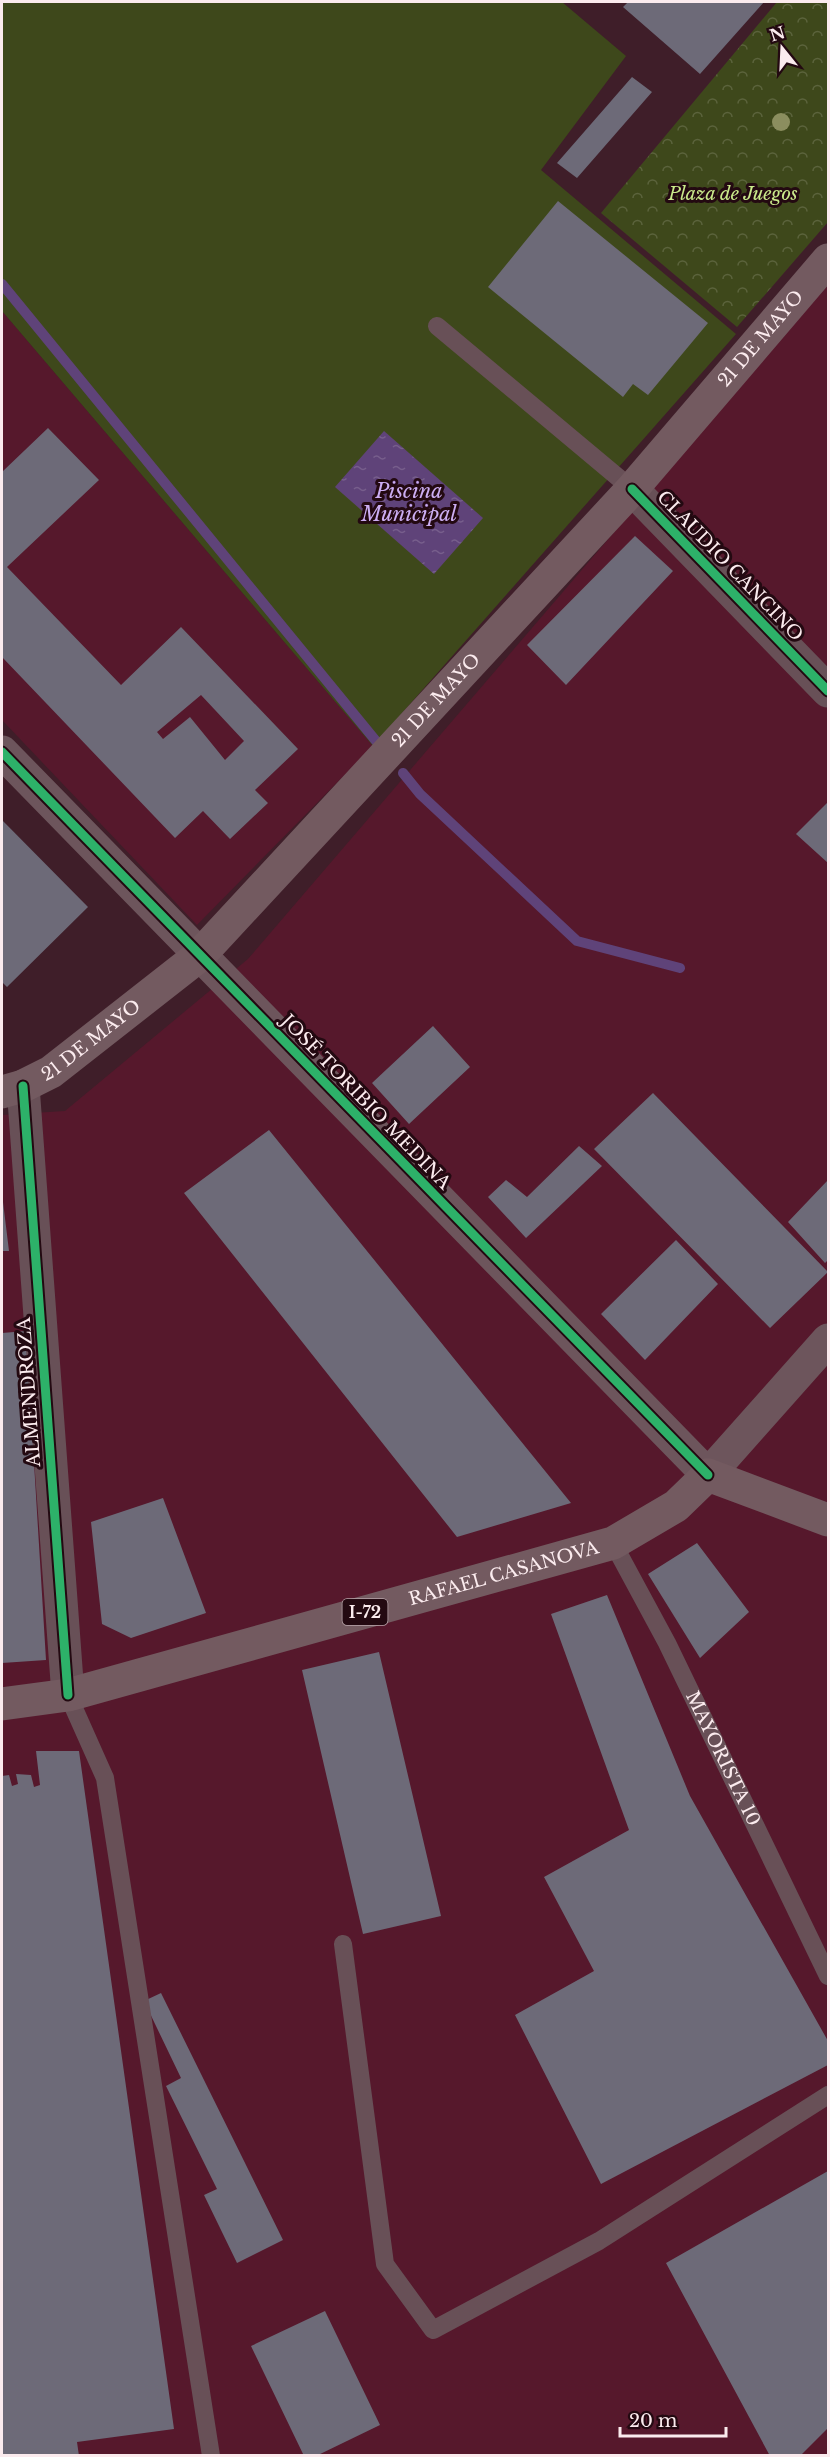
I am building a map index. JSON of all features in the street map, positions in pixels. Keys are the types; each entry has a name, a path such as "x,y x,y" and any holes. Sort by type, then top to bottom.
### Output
{"main road":[{"name":"21 DE MAYO","path":"12,1089 51,1072 199,956 632,489 828,260"},
{"path":"708,1475 828,1520"},
{"name":"RAFAEL CASANOVA","path":"2,1704 68,1695 613,1543 676,1506 708,1475"}],"street":[{"name":"CLAUDIO CANCINO","path":"632,489 828,691"},
{"name":"JOSÉ TORIBIO MEDINA","path":"2,752 708,1475"},
{"name":"ALMENDROZA","path":"12,1089 68,1695"},
{"name":"RAFAEL CASANOVA","path":"708,1475 828,1340"}],"lane":[{"path":"437,326 632,489"},
{"name":"MAYORISTA 10","path":"613,1543 667,1643 828,1976"},
{"path":"68,1695 105,1778 211,2456"},
{"path":"343,1944 385,2264 433,2330 599,2241 828,2095"}],"shaded area":[{"path":"828,283 828,2455 2,2456 2,1115 65,1111 248,959"},
{"path":"2,311 373,746 197,925 2,720"}],"green space":[{"path":"2,2 562,2 626,56 541,170 736,334 373,746 2,311"},
{"name":"Plaza de Juegos","path":"777,2 828,2 828,222 737,327 601,213"}],"water":[{"name":"Piscina Municipal","path":"384,431 483,518 434,574 335,487"}],"building":[{"path":"628,2 764,2 700,74 623,7"},
{"path":"632,77 652,92 577,178 557,163"},
{"path":"558,201 708,323 648,395 633,384 623,397 488,287"},
{"path":"48,428 99,480 7,567 121,685 181,627 298,749 255,790 268,803 230,839 203,811 175,838 2,657 2,472","holes":["201,695 244,741 225,760 190,717 163,739 157,732"]},
{"path":"635,536 673,571 566,685 527,645"},
{"path":"828,802 828,863 796,834"},
{"path":"2,820 88,907 7,987 2,982"},
{"path":"433,1026 470,1067 409,1124 372,1083"},
{"path":"653,1093 828,1272 770,1328 594,1149"},
{"path":"269,1130 571,1503 457,1537 184,1193"},
{"path":"579,1146 602,1166 526,1238 488,1197 506,1180 527,1197"},
{"path":"828,1180 828,1260 825,1263 788,1222"},
{"path":"3,1202 9,1251 2,1251"},
{"path":"676,1240 718,1284 645,1360 601,1314"},
{"path":"26,1331 46,1660 2,1663 2,1333"},
{"path":"163,1498 206,1613 131,1638 102,1624 91,1522"},
{"path":"697,1543 749,1612 700,1658 648,1574"},
{"path":"607,1595 690,1796 828,2041 828,2065 601,2184 515,2015 594,1971 544,1877 629,1830 551,1614"},
{"path":"379,1652 441,1916 363,1934 302,1670"},
{"path":"36,1751 79,1751 174,2429 77,2442 79,2456 2,2456 2,1776 9,1775 12,1786 18,1784 16,1774 31,1775 34,1787 40,1785"},
{"path":"161,1993 283,2240 237,2263 204,2195 217,2189 166,2086 181,2078 144,2001"},
{"path":"828,2171 828,2428 800,2456 770,2456 666,2263"},
{"path":"325,2311 380,2425 316,2456 304,2456 251,2346"}],"waterway":[{"path":"2,284 376,741"},
{"path":"403,773 420,794 577,941 680,968"}],"cycle path":[{"path":"632,489 828,691"},
{"path":"2,752 708,1475"},
{"path":"23,1086 68,1695"}]}
